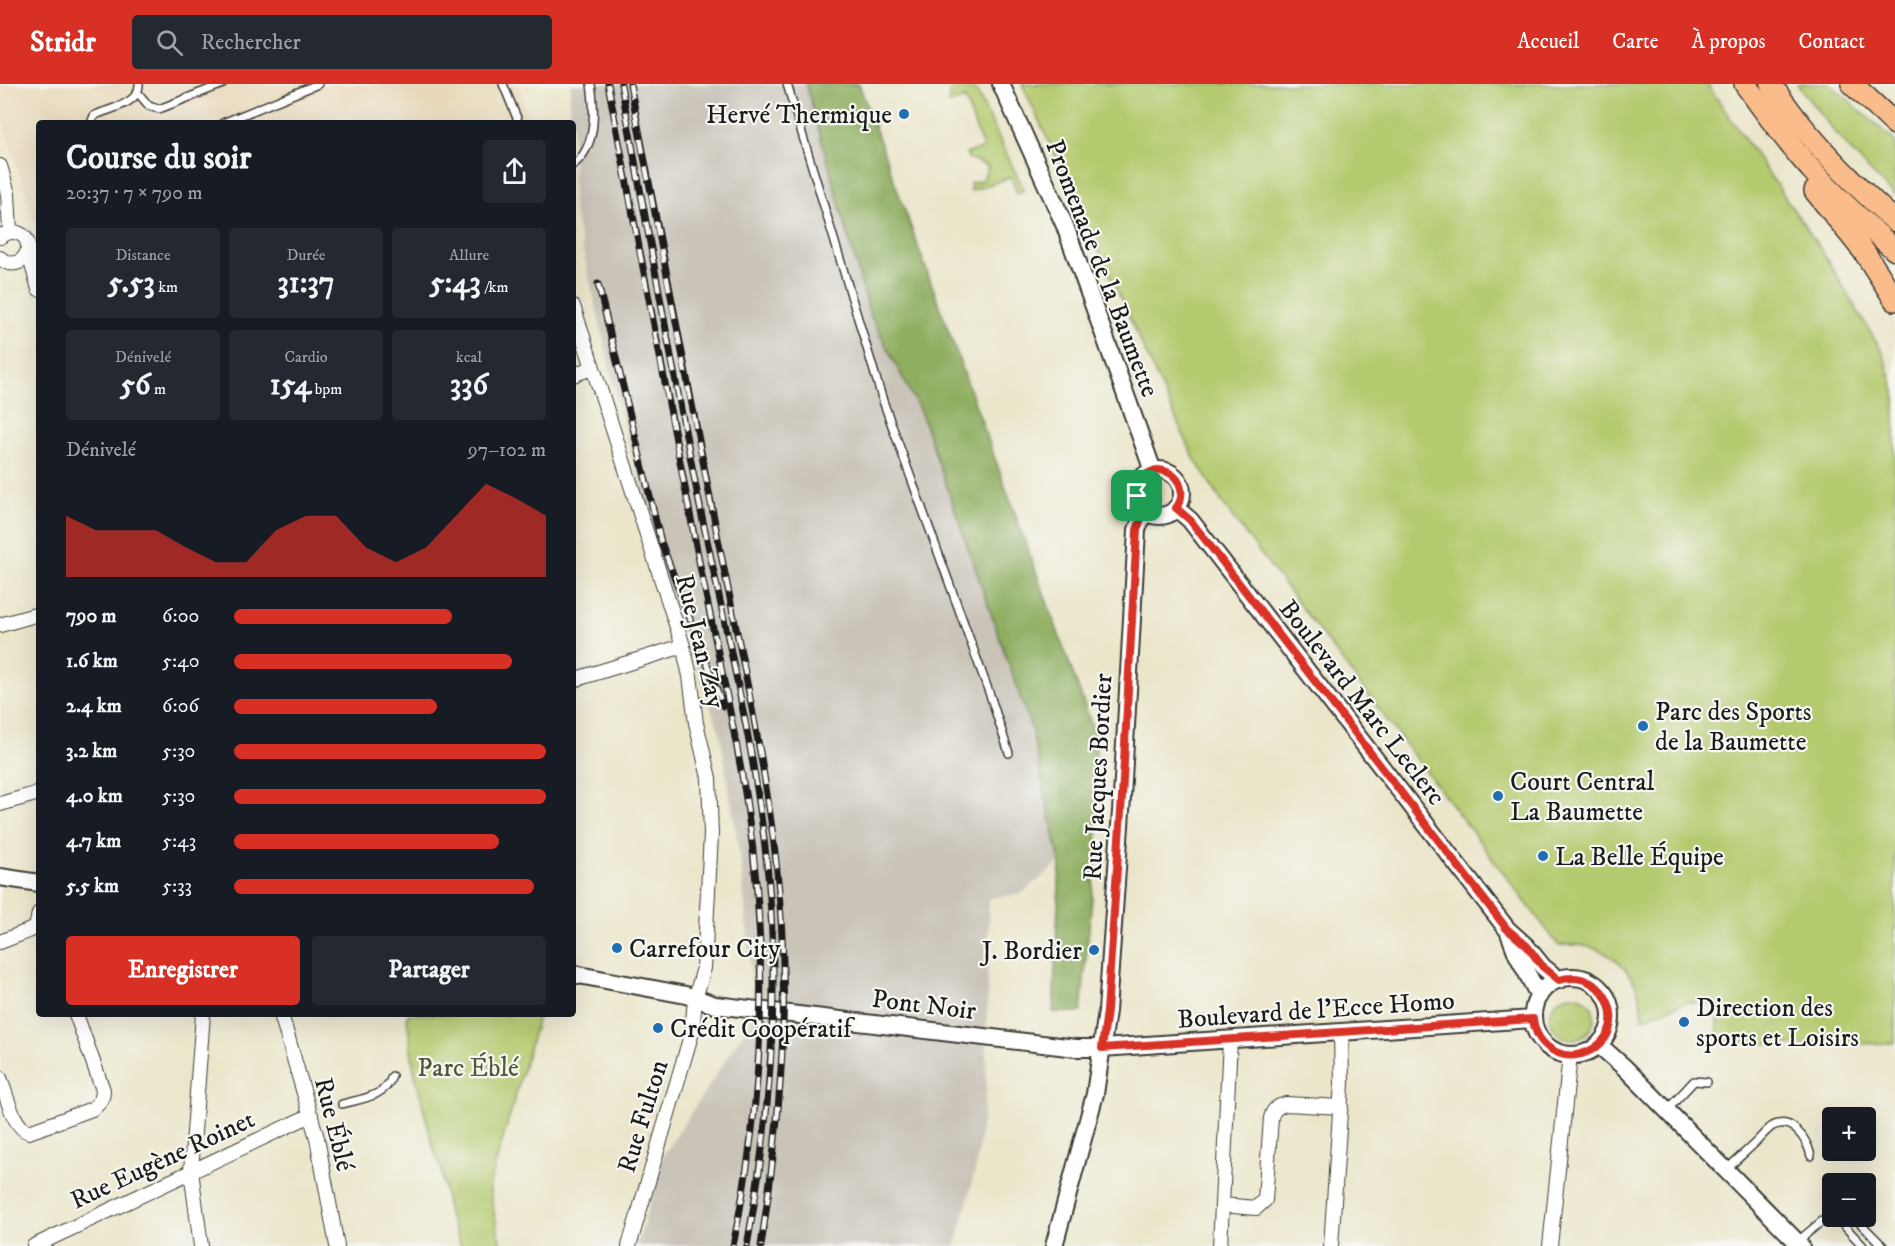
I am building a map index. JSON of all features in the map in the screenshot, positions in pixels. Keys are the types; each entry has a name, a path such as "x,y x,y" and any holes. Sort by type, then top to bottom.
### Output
{"highway":[{"path":"1745,84 1776,128 1824,184 1895,250"},
{"path":"1771,84 1785,105 1846,175 1895,221"},
{"path":"1852,84 1895,124"},
{"path":"1776,128 1784,157 1865,253 1895,300"}],"street":[{"name":"Promenade de la Baumette","path":"1001,84 1065,226 1153,471"},
{"path":"0,166 8,194 5,234 17,232 23,236 28,244 36,279"},
{"path":"1,262 17,263 28,251"},
{"name":"Rue Jean Zay","path":"576,316 683,646 690,676 696,723 709,778 710,874 704,968 695,999"},
{"path":"576,374 592,368"},
{"path":"1153,471 1167,471 1174,476 1180,483 1182,496 1176,508 1161,515 1144,510 1138,500 1137,488 1143,477 1153,471"},
{"name":"Boulevard Marc Leclerc","path":"1176,508 1190,520 1507,929 1527,946 1543,967 1559,980"},
{"name":"Rue Jacques Bordier","path":"1054,1246 1095,1094 1107,1011 1137,530 1144,510"},
{"path":"0,625 36,615"},
{"path":"576,679 683,646"},
{"path":"0,804 36,794"},
{"path":"0,877 36,883"},
{"name":"Boulevard Marc Leclerc","path":"1507,929 1539,996"},
{"path":"0,942 36,930"},
{"name":"Pont Noir","path":"576,975 686,995 716,1005 740,1009 1102,1048"},
{"path":"1575,978 1587,980 1605,995 1610,1007 1611,1021 1607,1034 1599,1045 1582,1054 1557,1053 1546,1046 1538,1036 1533,1019 1534,1007 1539,996 1548,986 1559,980 1575,978"},
{"name":"Rue Fulton","path":"629,1246 693,1032 695,999"},
{"path":"0,1078 17,1124 23,1131 29,1132 92,1109 99,1104 103,1098 103,1090 77,1017"},
{"path":"201,1246 191,1171 203,1017"},
{"name":"Rue Éblé","path":"282,1017 301,1065 314,1113 337,1246"},
{"name":"Boulevard de l'Ecce Homo","path":"1102,1048 1533,1019"},
{"path":"1331,1246 1343,1066 1341,1032"},
{"path":"1220,1246 1230,1040"},
{"path":"1599,1045 1667,1110 1799,1244"},
{"path":"1550,1246 1570,1055"},
{"path":"1222,1205 1256,1208 1265,1200 1271,1118 1274,1110 1286,1104 1341,1107"},
{"name":"Rue Eugène Roinet","path":"34,1246 314,1113"}],"lane":[{"path":"92,120 94,116 134,98 140,84"},
{"path":"138,93 149,106 159,109 223,84"},
{"path":"230,120 318,84"},
{"path":"502,84 518,120"},
{"path":"576,161 586,149 592,132 594,102 591,84"},
{"path":"787,84 883,401 1009,753"},
{"path":"342,1104 382,1092 392,1076"},
{"path":"1667,1110 1694,1081 1707,1082"},
{"path":"1725,1170 1768,1130 1778,1125 1789,1125 1800,1133 1809,1147 1811,1156"},
{"path":"1799,1244 1822,1221"},
{"path":"1845,1227 1863,1246"},
{"path":"1864,1227 1883,1246"}],"shaded area":[{"path":"0,84 518,84 529,120 36,120 36,228 0,112"},
{"path":"571,84 806,84 870,315 921,413 1031,728 1060,862 1021,894 989,898 986,1091 976,1167 956,1246 637,1246 663,1156 750,1022 753,994 741,864 720,733 672,599 617,398 576,222 576,120 568,120"}],"green space":[{"path":"806,84 859,84 1096,737 1097,846 1081,1012 1053,1012 1060,862 1031,728 921,413 870,315"},
{"path":"954,84 960,89 976,90 1024,190 1017,194 1011,177 971,191 970,183 983,180 988,166 968,158 966,154 983,148 965,99 949,104 949,93"},
{"name":"Parc des Sports de la Baumette","path":"1022,84 1707,84 1820,248 1883,353 1895,391 1895,1043 1810,1045 1718,1042 1716,1004 1687,1002 1642,1019 1641,1003 1636,987 1629,974 1618,963 1592,948 1576,945 1559,946 1225,507 1195,460"},
{"path":"1797,84 1830,84 1895,141 1895,195 1881,183 1831,128"},
{"path":"1572,995 1588,1001 1594,1017 1588,1033 1572,1039 1556,1033 1550,1017 1556,1001"},
{"name":"Parc Éblé","path":"538,1017 489,1187 501,1246 461,1246 448,1213 441,1167 435,1154 414,1071 407,1018"}],"railway":[{"path":"608,84 735,739 754,856 761,968 757,1079 743,1190 733,1246"},
{"path":"621,84 688,446 750,747 765,848 772,942 772,1029 761,1160 747,1246"},
{"path":"630,84 751,703 776,858 781,911 783,1034 775,1140 761,1246"},
{"path":"598,284 661,542 723,706"}],"place":[{"name":"Hervé Thermique","path":"904,114"},
{"name":"Parc des Sports de la Baumette","path":"1643,726"},
{"name":"Court Central La Baumette","path":"1498,796"},
{"name":"La Belle Équipe","path":"1543,856"},
{"name":"Carrefour City","path":"617,948"},
{"name":"J. Bordier","path":"1094,950"},
{"name":"Direction des sports et Loisirs","path":"1684,1022"},
{"name":"Crédit Coopératif","path":"658,1028"}],"route":[{"path":"1167,471 1177,479 1182,492 1181,501 1176,508 1190,520 1507,929 1527,946 1549,973 1559,980 1575,978 1587,980 1605,995 1609,1002 1611,1021 1605,1038 1596,1047 1578,1055 1557,1053 1540,1039 1533,1019 1102,1048 1107,1011 1122,797 1137,530 1144,510 1137,496 1140,481 1149,472 1167,471"}]}
